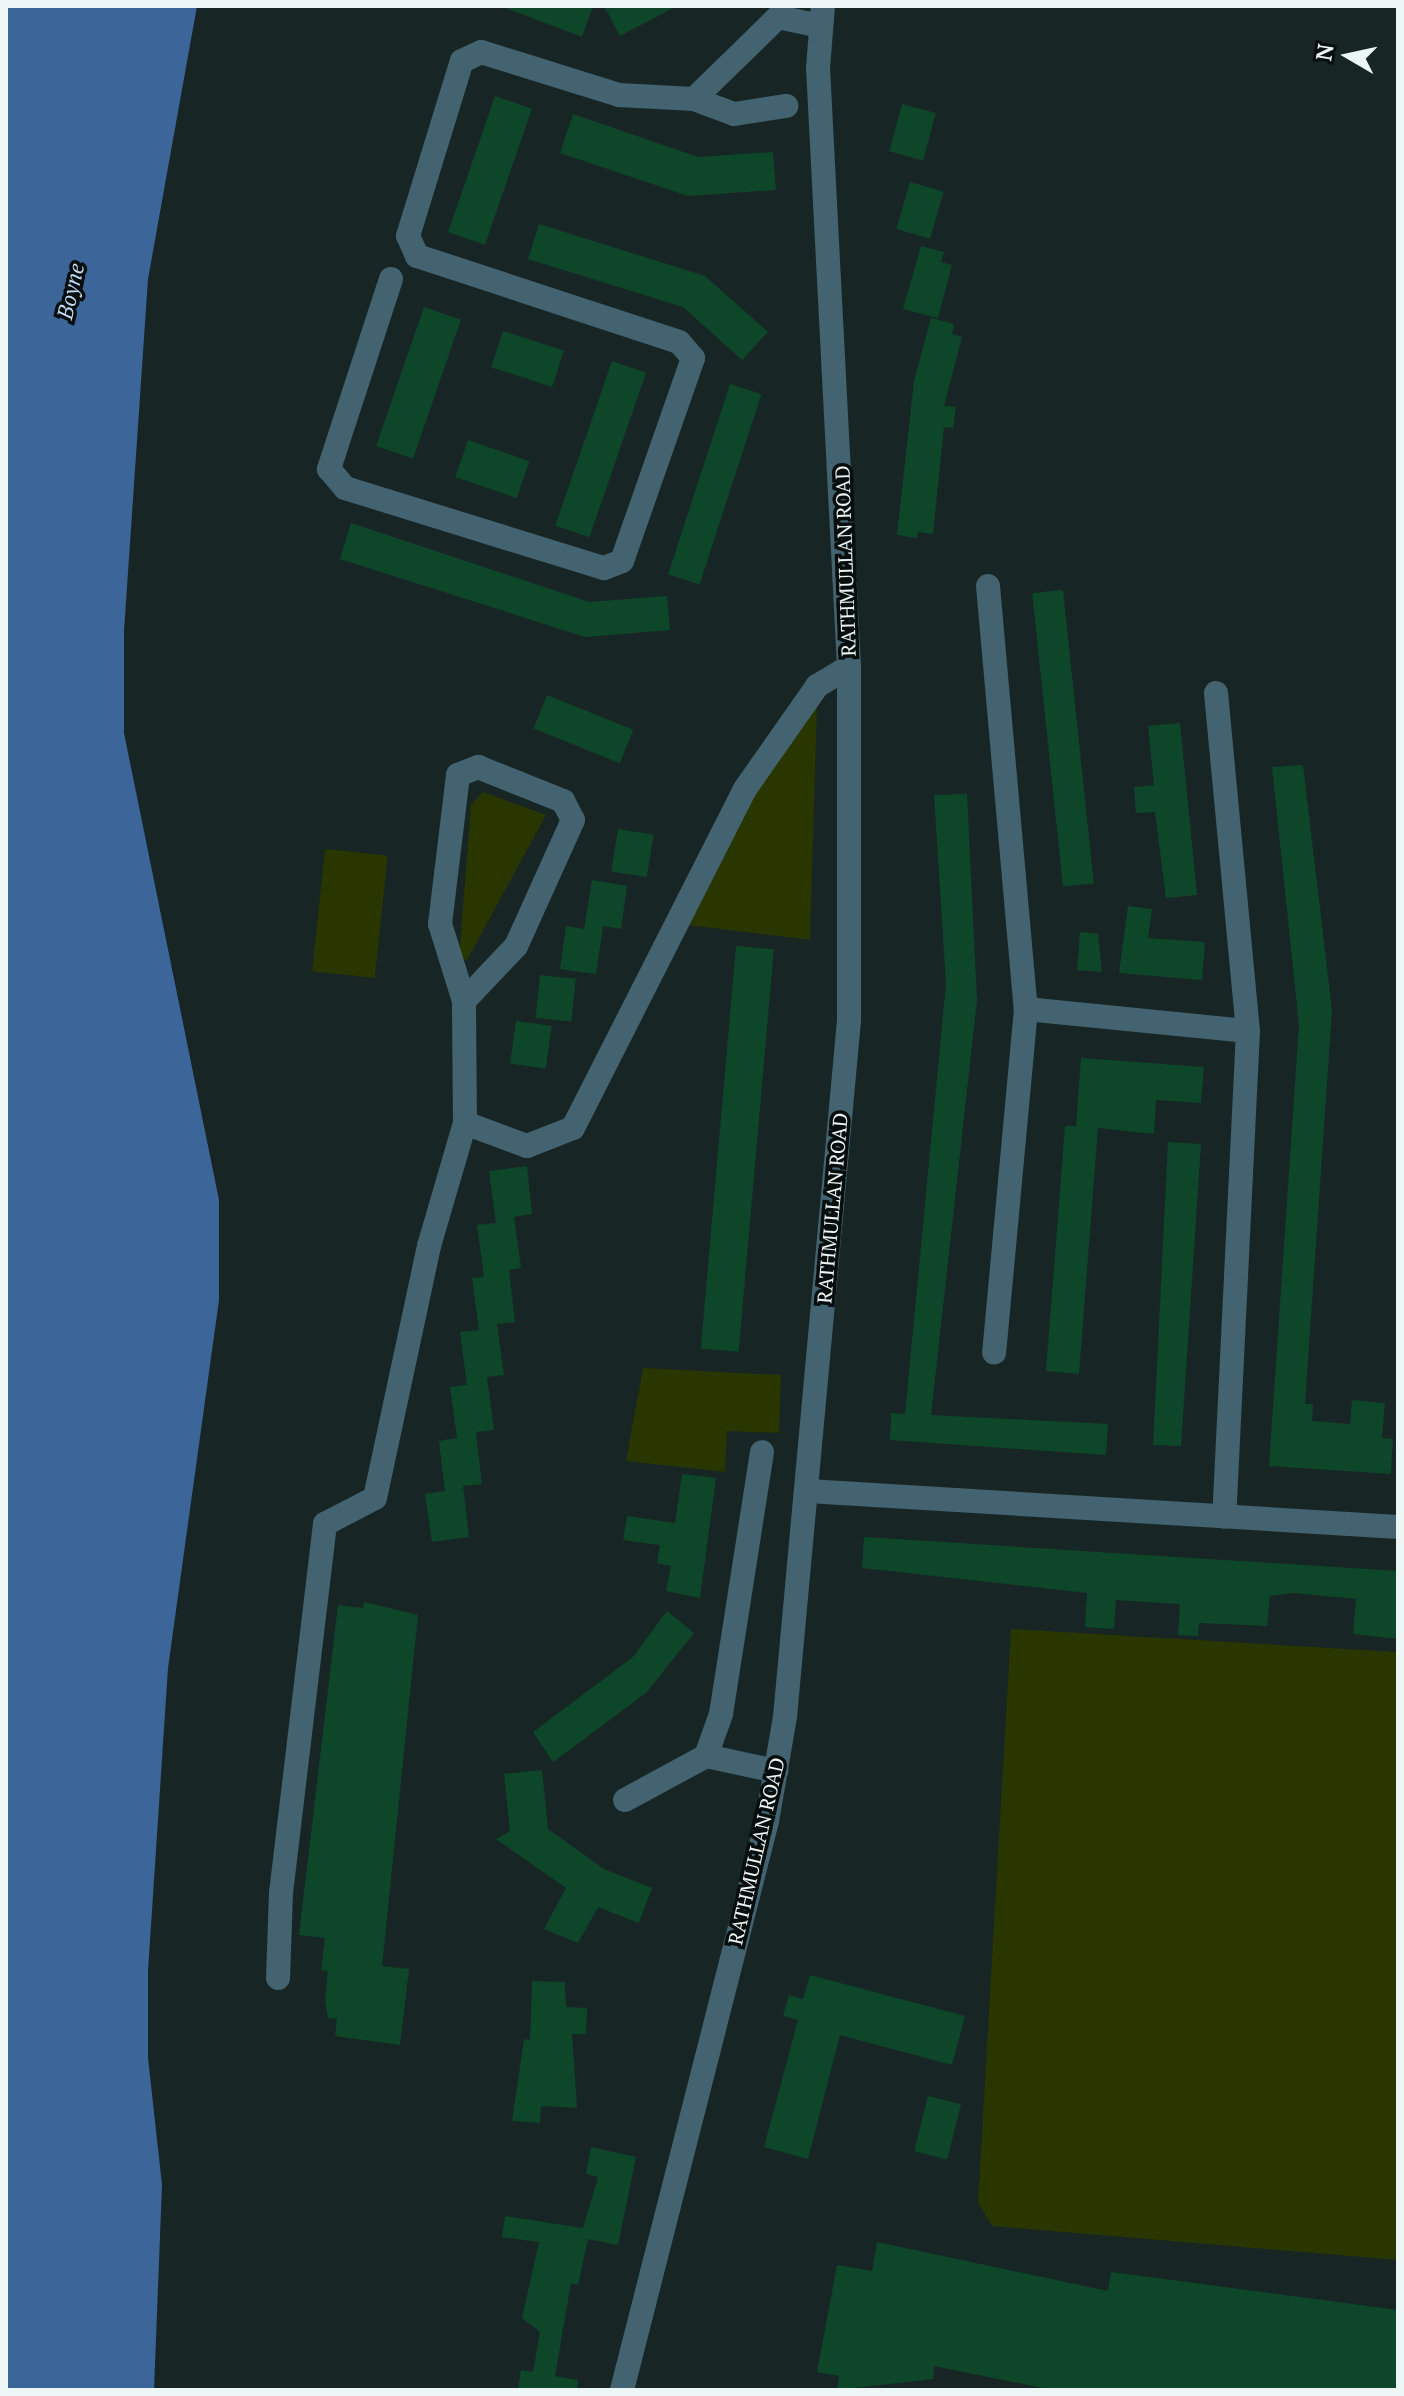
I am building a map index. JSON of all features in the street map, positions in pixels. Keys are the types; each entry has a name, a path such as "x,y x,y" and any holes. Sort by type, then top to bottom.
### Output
{"street":[{"path":"694,99 778,17 822,16"},
{"name":"RATHMULLAN ROAD","path":"622,2390 776,1771 808,1491 849,1021 849,667 822,16"},
{"path":"391,279 329,469 345,488 604,568 622,561 693,358 679,342 417,256 408,236 462,61 481,52 619,95 694,99 734,114 786,106"},
{"path":"988,586 1026,1009 994,1353"},
{"path":"465,1123 527,1146 573,1128 745,789 817,686 849,667"},
{"path":"1216,693 1248,1031 1224,1516"},
{"path":"278,1978 281,1893 325,1524 375,1498 429,1246 465,1123 464,1001 440,924 458,775 478,767 563,801 573,820 516,946 464,1001"},
{"path":"1026,1009 1248,1031"},
{"path":"706,1756 721,1714 762,1452"},
{"path":"808,1491 1398,1527"},
{"path":"625,1800 706,1756 776,1771"}],"green space":[{"path":"817,703 810,940 688,925 774,757"},
{"path":"483,792 546,815 467,960 459,959 471,805"},
{"path":"325,849 388,856 375,978 312,971"},
{"path":"643,1368 781,1375 779,1433 727,1431 725,1472 626,1461"},
{"path":"1011,1629 1398,1652 1398,2260 992,2226 978,2203"}],"water":[{"name":"Boyne","path":"6,6 197,6 148,279 124,631 124,733 219,1200 219,1300 168,1668 148,1971 148,2058 162,2185 154,2390 6,2390"}],"building":[{"path":"501,6 593,6 582,37"},
{"path":"604,6 677,6 620,36"},
{"path":"495,96 532,109 485,245 448,232"},
{"path":"902,104 936,113 923,160 889,151"},
{"path":"573,114 698,157 773,152 776,190 688,196 560,153"},
{"path":"910,182 944,192 930,239 896,229"},
{"path":"539,224 705,276 768,332 742,360 683,307 528,259"},
{"path":"921,246 944,252 941,262 952,265 938,318 903,309"},
{"path":"424,307 461,320 413,459 376,446"},
{"path":"931,318 954,324 952,334 962,337 944,406 956,407 953,428 944,427 933,534 918,532 917,538 897,535 914,381"},
{"path":"503,331 564,351 552,387 491,367"},
{"path":"612,361 646,373 589,537 555,526"},
{"path":"730,384 761,394 700,584 668,574"},
{"path":"468,440 529,461 517,498 455,477"},
{"path":"351,523 589,602 667,596 670,630 585,637 340,559"},
{"path":"1063,590 1094,883 1063,887 1032,593"},
{"path":"547,695 633,730 620,763 534,728"},
{"path":"1180,723 1197,895 1166,898 1155,812 1136,813 1134,787 1154,785 1148,726"},
{"path":"1303,765 1332,1010 1305,1404 1313,1404 1312,1421 1350,1424 1352,1400 1385,1403 1382,1438 1393,1439 1391,1474 1269,1466 1299,1025 1272,767"},
{"path":"967,794 977,1000 931,1415 1108,1424 1106,1455 890,1440 891,1413 905,1414 946,984 934,795"},
{"path":"618,829 654,835 647,877 611,871"},
{"path":"592,880 627,886 621,929 603,926 596,974 560,969 566,926 584,929"},
{"path":"1128,906 1152,909 1148,938 1205,942 1202,980 1119,973"},
{"path":"1080,932 1098,934 1102,972 1077,970"},
{"path":"736,946 774,949 739,1352 701,1348"},
{"path":"540,975 576,979 571,1022 536,1018"},
{"path":"516,1021 552,1026 546,1069 510,1064"},
{"path":"1081,1058 1204,1067 1201,1103 1156,1100 1154,1134 1098,1128 1079,1374 1046,1371 1065,1126 1076,1126"},
{"path":"1168,1142 1201,1144 1181,1446 1153,1445"},
{"path":"527,1166 532,1214 514,1217 521,1268 509,1270 515,1322 497,1324 504,1375 487,1377 494,1430 476,1432 482,1484 463,1486 469,1537 432,1542 425,1494 445,1491 439,1441 457,1438 450,1387 467,1385 460,1332 479,1330 472,1278 484,1277 477,1225 496,1223 489,1171"},
{"path":"682,1474 716,1478 700,1598 666,1591 671,1566 657,1563 660,1545 623,1540 627,1516 675,1523"},
{"path":"864,1537 1398,1571 1398,1639 1353,1634 1356,1599 1294,1593 1270,1596 1267,1626 1199,1623 1198,1636 1178,1635 1180,1604 1116,1600 1114,1629 1085,1627 1087,1593 862,1568"},
{"path":"364,1602 418,1615 382,1966 409,1969 400,2045 335,2036 337,2019 328,2018 325,2000 328,1971 321,1970 325,1938 299,1935 338,1605 363,1608"},
{"path":"667,1611 694,1633 646,1693 553,1762 533,1732 633,1657"},
{"path":"542,1770 548,1829 604,1869 652,1888 639,1923 598,1907 578,1943 544,1929 566,1888 496,1839 510,1831 504,1774"},
{"path":"810,1975 965,2016 952,2065 840,2035 808,2159 764,2147 798,2020 783,2016 789,1995 803,1999"},
{"path":"532,1981 565,1982 566,2007 587,2008 586,2034 572,2034 577,2108 541,2106 540,2123 512,2121 524,2039 530,2040"},
{"path":"928,2096 961,2104 947,2160 914,2151"},
{"path":"591,2147 636,2157 618,2245 588,2239 578,2285 571,2283 555,2376 578,2380 577,2390 518,2390 521,2370 533,2372 540,2332 522,2318 539,2242 502,2237 505,2216 583,2228 598,2177 586,2174"},
{"path":"877,2242 1108,2291 1111,2272 1398,2310 1398,2390 1053,2390 934,2366 933,2379 837,2390 839,2376 817,2372 837,2265 872,2271"}]}
